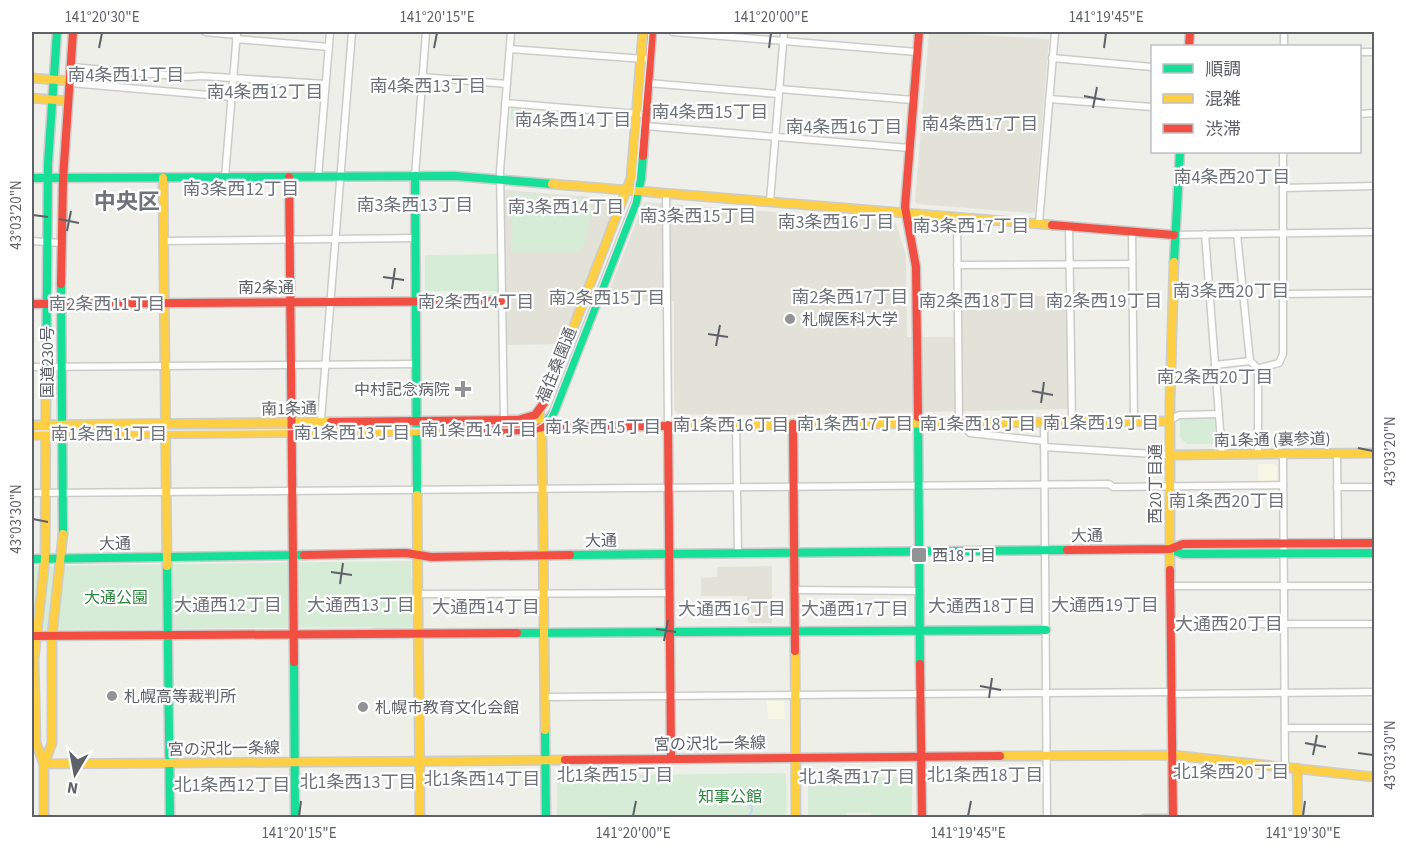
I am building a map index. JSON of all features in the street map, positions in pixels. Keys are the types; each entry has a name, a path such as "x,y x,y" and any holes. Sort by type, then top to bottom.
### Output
{"main road":[{"name":"国道230号","path":"44,765 36,744 34,636 45,558 47,178 57,32"},
{"name":"国道230号","path":"44,765 52,743 52,636 61,558 61,243 73,32"},
{"name":"福住桑園通","path":"529,418 539,411 549,392 631,178 648,83 643,32"},
{"name":"福住桑園通","path":"542,427 554,412 636,202 645,126 641,114 645,59 652,32"},
{"path":"919,32 905,213 916,267 922,818"},
{"path":"32,78 70,82"},
{"path":"32,98 68,101"},
{"name":"西20丁目通","path":"1173,817 1169,421 1174,235 1180,153"},
{"path":"415,176 420,818"},
{"path":"32,178 455,176 1174,235"},
{"path":"289,177 295,818"},
{"path":"163,178 170,818"},
{"name":"南2条通","path":"32,304 501,301"},
{"name":"福住桑園通","path":"539,411 542,427 546,818"},
{"path":"529,418 542,427"},
{"name":"南1条通","path":"292,428 321,422 504,421 529,418"},
{"name":"南1条通","path":"32,425 417,432 530,430 542,427 736,424 1169,421"},
{"path":"793,424 796,818"},
{"path":"668,425 671,758"},
{"name":"南1条通","path":"32,435 166,428"},
{"name":"南1条通 (裏参道)","path":"1169,455 1374,453"},
{"name":"大通","path":"1284,549 1338,543 1374,543"},
{"name":"大通","path":"32,559 406,554 544,556 1045,551 1170,549 1182,544 1374,553"},
{"path":"34,636 544,635 1046,630"},
{"name":"宮の沢北一条線","path":"44,765 1172,755 1374,777"},
{"path":"32,765 44,765 44,818"},
{"path":"1297,768 1298,818"}],"street":[{"path":"205,32 329,47"},
{"path":"318,177 330,32"},
{"path":"320,432 352,32"},
{"path":"415,176 426,32"},
{"path":"504,431 500,180 511,32"},
{"path":"673,32 917,52"},
{"path":"770,201 783,32"},
{"path":"1039,223 1054,32"},
{"path":"225,177 237,35"},
{"path":"510,49 645,59"},
{"path":"1052,58 1151,67"},
{"path":"70,68 326,84"},
{"path":"422,77 507,84"},
{"path":"70,82 232,97"},
{"path":"648,83 913,100"},
{"path":"1049,99 1151,107"},
{"path":"505,103 641,114"},
{"path":"645,126 909,148"},
{"path":"1259,369 1275,364 1282,358 1283,153"},
{"path":"1283,188 1374,186"},
{"path":"666,193 668,425"},
{"path":"957,217 960,423 970,433 1044,444 1169,455"},
{"path":"1070,226 1072,422"},
{"path":"1132,231 1134,421"},
{"path":"1174,235 1374,232"},
{"path":"1205,234 1222,455"},
{"path":"1237,234 1250,361 1259,369 1258,454"},
{"path":"164,241 415,238"},
{"path":"32,241 61,243"},
{"path":"957,265 1132,264"},
{"path":"1283,294 1374,293"},
{"path":"1215,365 1250,361"},
{"path":"32,367 416,364"},
{"path":"1169,421 1179,415 1219,414"},
{"path":"1044,422 1047,818"},
{"path":"736,424 738,553"},
{"path":"1337,453 1338,543"},
{"path":"1282,454 1285,767"},
{"path":"32,493 1044,484 1108,484 1113,487 1283,485"},
{"path":"1337,487 1374,487"},
{"path":"1171,586 1374,586"},
{"path":"794,590 920,591"},
{"path":"418,594 669,593"},
{"path":"1171,624 1374,624"},
{"path":"545,697 1374,692"},
{"path":"1285,728 1374,728"},
{"path":"1144,818 1173,817"}],"shaded area":[{"path":"929,32 1049,39 1035,211 1032,213 917,204 915,202"},
{"path":"506,190 607,198 614,210 561,344 506,345 504,192"},
{"name":"札幌医科大学","path":"644,202 892,221 896,224 906,255 907,337 961,337 961,296 1066,296 1068,409 783,415 677,414 674,409 674,301 605,301"},
{"path":"1258,464 1277,466 1277,483 1258,483"},
{"path":"772,566 772,623 748,623 747,596 701,596 701,578 717,577 717,567"},
{"path":"767,701 784,701 785,719 768,719"}],"green space":[{"path":"511,108 532,109 531,122 510,120"},
{"path":"511,193 594,199 584,245 578,251 511,252"},
{"path":"497,254 498,291 425,291 425,255"},
{"path":"1214,416 1217,444 1187,444 1180,438 1180,418"},
{"name":"大通公園","path":"411,561 411,577 414,583 412,627 32,630 32,566"},
{"name":"知事公館","path":"786,773 787,817 557,817 557,776"},
{"path":"808,777 912,777 912,817 872,817 871,813 847,813 847,817 808,817"}],"water":[{"path":"117,590 122,592 124,597 122,602 117,604 112,602 110,597 112,592"}],"waterway":[{"path":"747,818 752,811 749,791"}],"tram line":[{"path":"32,431 530,428 540,424 550,412 632,202 649,32"}],"traffic: fast":[{"path":"46,396 48,163 57,32"},
{"path":"1174,262 1180,153"},
{"path":"542,427 554,412 636,202 643,156"},
{"path":"415,176 417,495"},
{"path":"32,178 455,176 552,184"},
{"path":"61,284 63,534"},
{"path":"918,417 920,664"},
{"path":"1170,549 1183,554 1374,553"},
{"path":"570,555 1067,550"},
{"path":"32,559 304,555"},
{"path":"167,566 170,818"},
{"path":"517,633 1046,630"},
{"path":"294,662 295,818"},
{"path":"545,730 546,818"}],"traffic: slow":[{"path":"560,362 631,178 643,32"},
{"path":"32,78 70,81"},
{"path":"32,98 68,101"},
{"path":"163,178 167,566"},
{"path":"552,184 1052,225"},
{"path":"1170,570 1170,401 1174,262"},
{"path":"44,764 36,743 34,659 45,559 46,396"},
{"path":"539,411 542,438 545,730"},
{"path":"673,426 1169,421"},
{"path":"32,425 331,422"},
{"path":"32,435 448,431"},
{"path":"1169,455 1374,453"},
{"path":"417,495 420,818"},
{"path":"44,764 52,743 52,636 63,534"},
{"path":"795,651 796,818"},
{"path":"1000,756 1172,755 1374,777"},
{"path":"44,764 565,760"},
{"path":"44,764 44,818"},
{"path":"1297,768 1298,818"}],"traffic: jam":[{"path":"61,284 63,179 73,32"},
{"path":"643,156 652,32"},
{"path":"918,417 916,267 905,207 919,32"},
{"path":"1189,45 1190,32"},
{"path":"289,177 294,662"},
{"path":"1052,225 1174,235"},
{"path":"32,304 501,301"},
{"path":"331,422 518,420 535,415 544,403 560,362"},
{"path":"793,424 795,651"},
{"path":"668,425 671,758"},
{"path":"448,431 530,430 542,427 673,426"},
{"path":"1067,550 1170,549 1183,544 1374,543"},
{"path":"304,555 406,553 431,557 570,555"},
{"path":"1170,570 1173,818"},
{"path":"32,636 517,633"},
{"path":"920,664 922,818"},
{"path":"565,760 1000,756"}],"place":[{"name":"札幌医科大学","path":"790,319"},
{"name":"中村記念病院","path":"463,389"},
{"name":"西18丁目","path":"919,555"},
{"name":"札幌高等裁判所","path":"112,696"},
{"name":"札幌市教育文化会館","path":"363,707"}],"district":[{"name":"南4条西11丁目","path":"126,75"},
{"name":"南4条西13丁目","path":"428,86"},
{"name":"南4条西12丁目","path":"265,92"},
{"name":"南4条西15丁目","path":"710,112"},
{"name":"南4条西14丁目","path":"573,120"},
{"name":"南4条西17丁目","path":"980,124"},
{"name":"南4条西16丁目","path":"844,127"},
{"name":"南4条西20丁目","path":"1232,177"},
{"name":"南3条西12丁目","path":"241,189"},
{"name":"中央区","path":"127,201"},
{"name":"南3条西13丁目","path":"415,205"},
{"name":"南3条西14丁目","path":"566,207"},
{"name":"南3条西15丁目","path":"698,216"},
{"name":"南3条西16丁目","path":"836,222"},
{"name":"南3条西17丁目","path":"971,226"},
{"name":"南3条西20丁目","path":"1231,291"},
{"name":"南2条西17丁目","path":"850,297"},
{"name":"南2条西15丁目","path":"607,298"},
{"name":"南2条西18丁目","path":"977,301"},
{"name":"南2条西19丁目","path":"1104,301"},
{"name":"南2条西14丁目","path":"476,302"},
{"name":"南2条西11丁目","path":"107,304"},
{"name":"南2条西20丁目","path":"1215,377"},
{"name":"南1条西19丁目","path":"1101,423"},
{"name":"南1条西17丁目","path":"855,424"},
{"name":"南1条西18丁目","path":"978,424"},
{"name":"南1条西16丁目","path":"731,425"},
{"name":"南1条西15丁目","path":"603,427"},
{"name":"南1条西14丁目","path":"479,430"},
{"name":"南1条西13丁目","path":"352,433"},
{"name":"南1条西11丁目","path":"109,434"},
{"name":"南1条西20丁目","path":"1227,501"},
{"name":"大通西12丁目","path":"228,605"},
{"name":"大通西13丁目","path":"361,605"},
{"name":"大通西19丁目","path":"1105,605"},
{"name":"大通西18丁目","path":"982,606"},
{"name":"大通西14丁目","path":"486,607"},
{"name":"大通西16丁目","path":"732,609"},
{"name":"大通西17丁目","path":"855,609"},
{"name":"大通西20丁目","path":"1229,624"},
{"name":"北1条西20丁目","path":"1231,772"},
{"name":"北1条西15丁目","path":"615,775"},
{"name":"北1条西18丁目","path":"985,775"},
{"name":"北1条西17丁目","path":"857,777"},
{"name":"北1条西14丁目","path":"482,779"},
{"name":"北1条西13丁目","path":"358,782"},
{"name":"北1条西12丁目","path":"232,785"}]}
